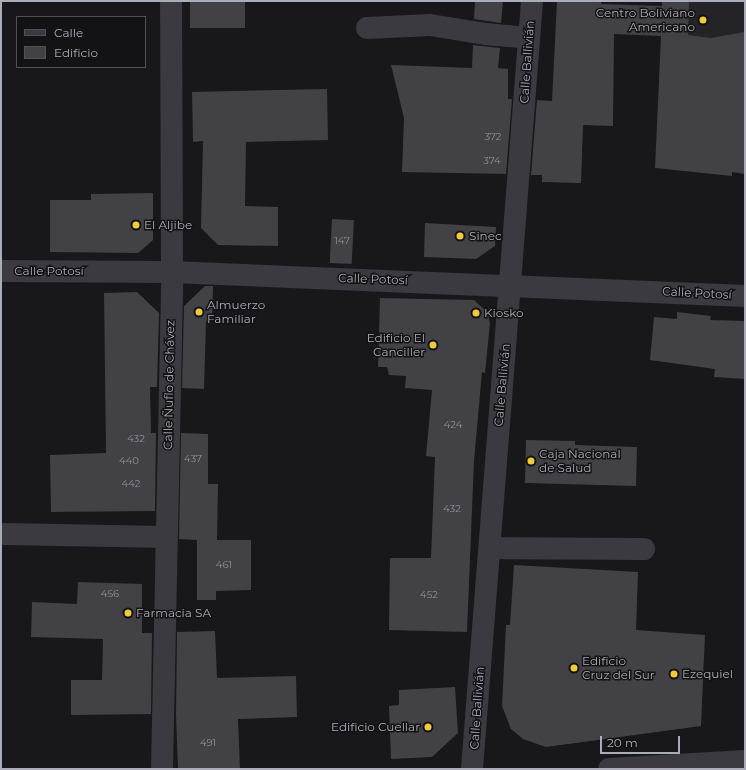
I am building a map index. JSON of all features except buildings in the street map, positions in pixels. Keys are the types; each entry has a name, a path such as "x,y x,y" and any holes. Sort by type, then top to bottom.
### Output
{"street":[{"name":"Calle Ñuflo de Chávez","path":"162,769 172,272 171,1"},
{"name":"Calle Ballivián","path":"472,769 532,1"},
{"path":"368,28 430,24 486,34 529,38"},
{"name":"Calle Potosí","path":"1,271 172,272 510,284 745,296"},
{"path":"4,534 166,537"},
{"path":"490,548 644,549"},
{"path":"609,769 745,761"}],"shaded area":[{"name":"Centro Boliviano Americano","path":"662,1 745,1 745,37 711,41 661,33"}],"place":[{"name":"Centro Boliviano Americano","path":"703,20"},
{"name":"El Aljibe","path":"136,225"},
{"name":"Sinec","path":"460,236"},
{"name":"Almuerzo Familiar","path":"199,312"},
{"name":"Kiosko","path":"476,313"},
{"name":"Edificio El Canciller","path":"433,345"},
{"name":"Caja Nacional de Salud","path":"531,461"},
{"name":"Farmacia SA","path":"128,613"},
{"name":"Edificio Cruz del Sur","path":"574,668"},
{"name":"Ezequiel","path":"674,674"},
{"name":"Edificio Cuellar","path":"428,727"}]}
